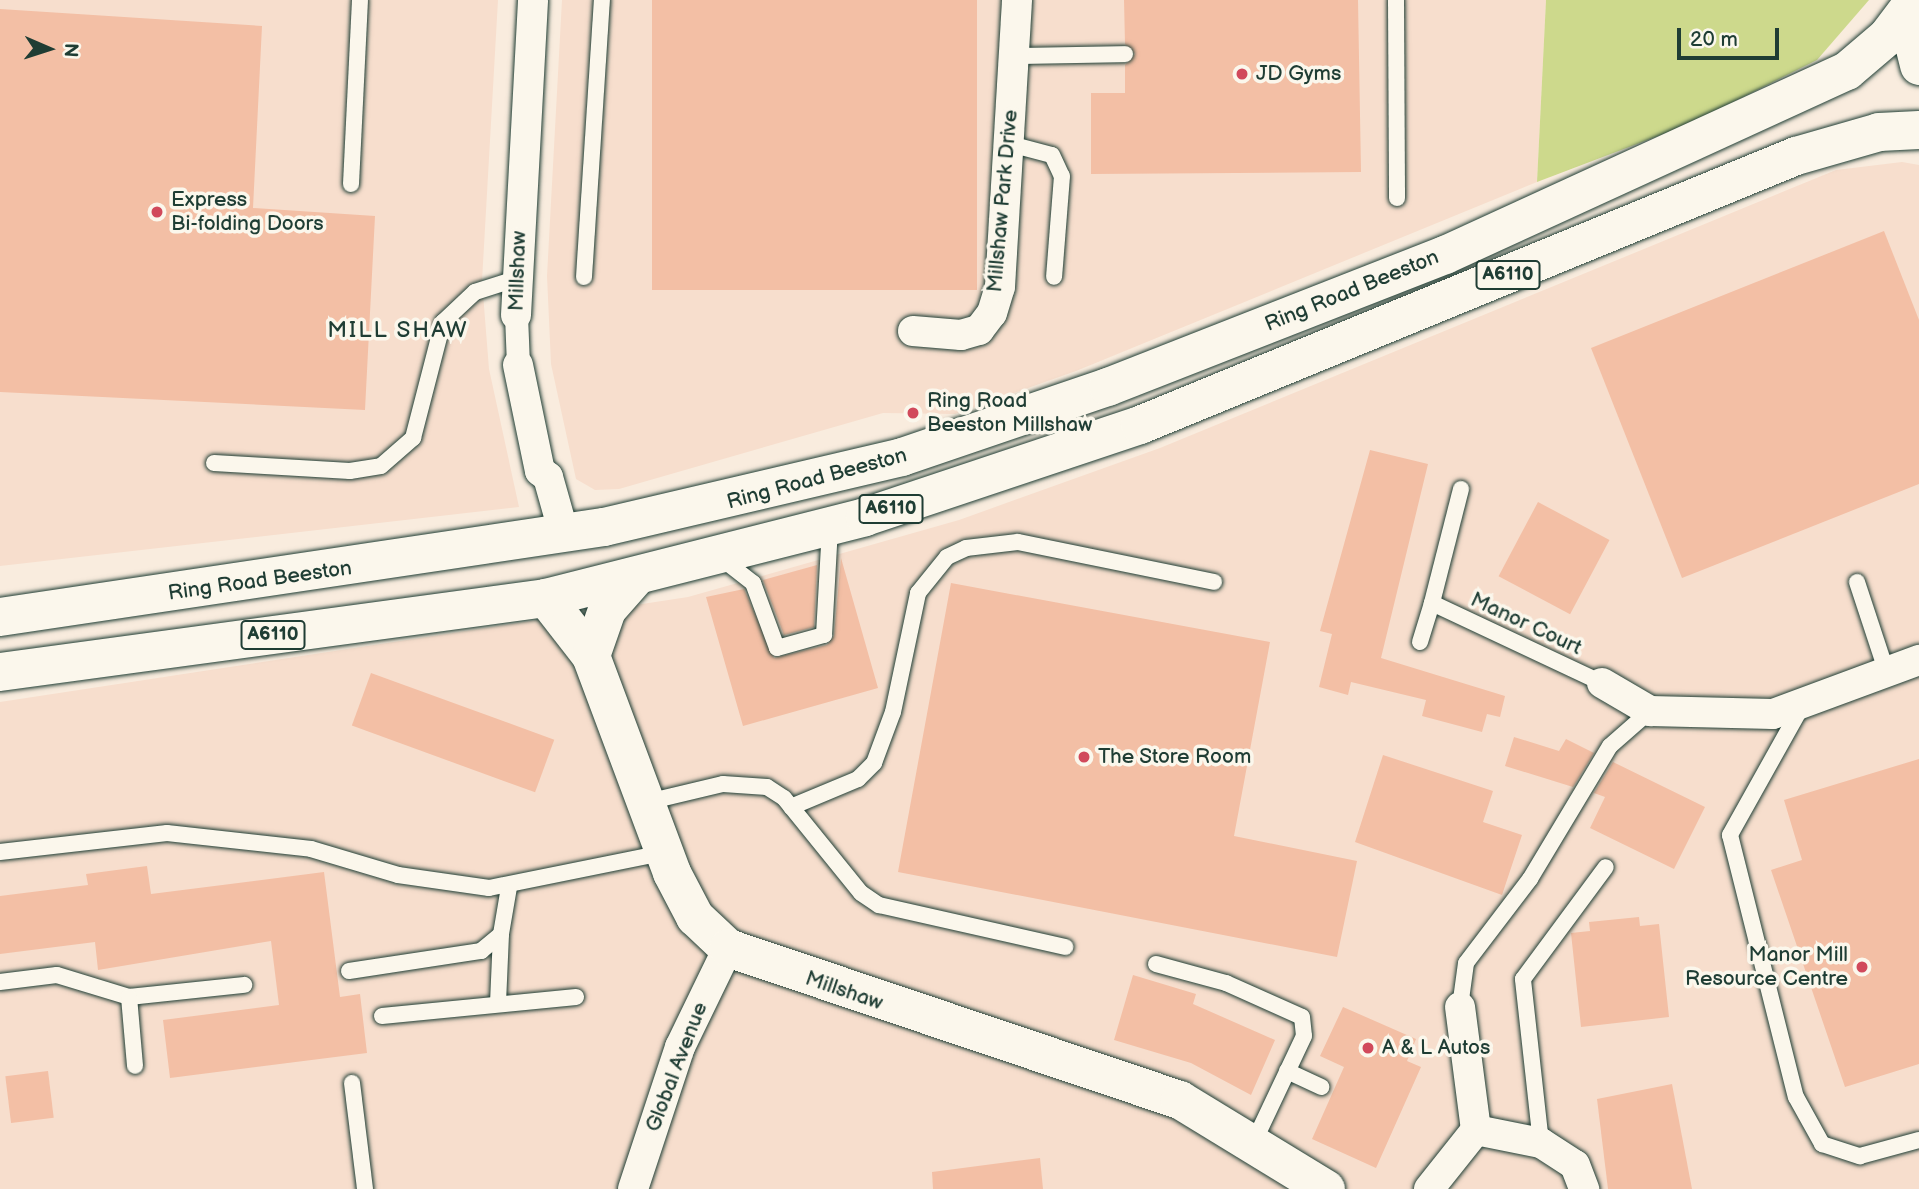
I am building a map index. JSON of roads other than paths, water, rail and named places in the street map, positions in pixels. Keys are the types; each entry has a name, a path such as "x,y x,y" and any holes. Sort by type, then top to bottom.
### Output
{"main road":[{"path":"1915,0 1911,33 1919,66"},
{"name":"Ring Road Beeston","path":"0,617 564,534 723,504 902,457 1108,387 1357,290 1847,71 1887,37 1915,0"},
{"name":"Ring Road Beeston","path":"0,672 546,597 830,527 1140,425 1796,156 1878,132 1919,130"},
{"path":"591,656 607,610 637,576"},
{"name":"Millshaw","path":"546,597 591,656 641,803 695,917 728,948 1180,1100 1254,1142 1326,1189"}],"street":[{"name":"Millshaw","path":"533,0 516,279 518,365 540,471 548,477 564,534"},
{"name":"Millshaw Park Drive","path":"913,331 961,335 979,330 992,313 1000,286 1017,0"},
{"path":"1602,683 1650,711 1773,715 1919,660"},
{"name":"Global Avenue","path":"632,1189 680,1047 728,948"},
{"path":"1429,1189 1476,1130 1460,1007"},
{"path":"1476,1130 1541,1143 1575,1165 1584,1189"}],"lane":[{"path":"351,184 360,0"},
{"path":"584,277 602,0"},
{"path":"1396,0 1397,198"},
{"path":"1014,56 1125,54"},
{"path":"1010,144 1052,155 1062,176 1054,276"},
{"path":"214,463 350,471 381,466 413,438 443,322 475,292 516,279"},
{"path":"1420,642 1461,489"},
{"path":"718,556 753,583 777,648 824,635 830,527"},
{"path":"791,807 858,779 874,763 893,712 918,593 947,557 966,548 1017,542 1214,582"},
{"path":"1857,582 1887,673"},
{"name":"Manor Court","path":"1432,603 1602,683"},
{"path":"1803,704 1730,835 1796,1097 1822,1144 1860,1156 1919,1140"},
{"path":"1460,1007 1466,964 1530,879 1610,746 1650,711"},
{"path":"641,803 748,782 767,788 791,807 860,893 879,905 1065,947"},
{"path":"0,852 167,833 311,849 451,886 509,887 663,853"},
{"path":"1541,1143 1523,979 1606,867"},
{"path":"498,1003 501,934 509,887"},
{"path":"349,971 481,951 501,934"},
{"path":"1156,964 1296,1009 1304,1036 1254,1142"},
{"path":"0,982 57,975 129,997 244,985"},
{"path":"129,997 135,1066"},
{"path":"382,1016 576,997"},
{"path":"1287,1071 1322,1087"},
{"path":"352,1083 365,1189"}],"place":[{"name":"JD Gyms","path":"1242,74"},
{"name":"Express Bi-folding Doors","path":"157,212"},
{"name":"Ring Road Beeston Millshaw","path":"913,413"},
{"name":"The Store Room","path":"1084,757"},
{"name":"Manor Mill Resource Centre","path":"1862,967"},
{"name":"A & L Autos","path":"1368,1048"}],"district":[{"name":"MILL SHAW","path":"398,330"}]}
